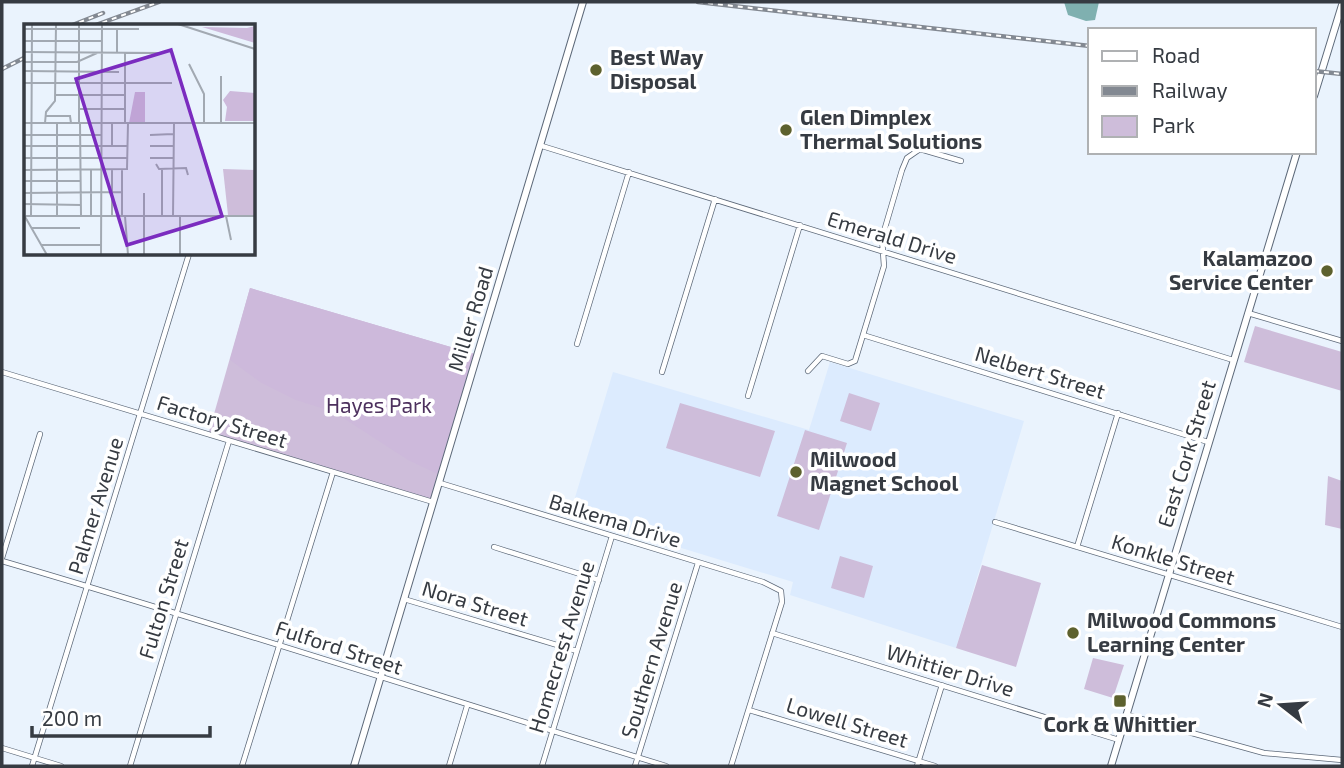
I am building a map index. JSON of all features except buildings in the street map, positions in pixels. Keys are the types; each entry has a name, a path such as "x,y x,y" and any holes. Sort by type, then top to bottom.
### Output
{"street":[{"name":"Miller Road","path":"354,766 583,2"},
{"path":"1316,90 1342,5"},
{"name":"Emerald Drive","path":"542,146 1234,360"},
{"path":"808,371 822,356 853,363 884,266 882,238 904,163 918,150 961,161"},
{"name":"East Cork Street","path":"1111,766 1296,154"},
{"path":"577,344 629,173"},
{"path":"662,372 715,199"},
{"path":"748,396 800,226"},
{"name":"Palmer Avenue","path":"32,766 188,256"},
{"path":"1248,313 1342,341"},
{"name":"Nelbert Street","path":"863,335 1208,442"},
{"name":"Factory Street","path":"2,372 434,503"},
{"path":"1077,547 1118,413"},
{"path":"2,559 40,434"},
{"name":"Fulton Street","path":"130,766 229,441"},
{"path":"242,766 333,472"},
{"name":"Balkema Drive","path":"440,483 763,582 781,591 782,602 772,633"},
{"name":"Konkle Street","path":"995,522 1342,627"},
{"name":"Homecrest Avenue","path":"542,766 612,536"},
{"path":"494,547 599,580"},
{"name":"Fulford Street","path":"2,559 666,766"},
{"name":"Southern Avenue","path":"635,766 698,563"},
{"name":"Nora Street","path":"404,599 577,651"},
{"path":"731,766 772,633"},
{"name":"Whittier Drive","path":"772,633 1119,740"},
{"path":"918,764 942,685"},
{"path":"449,766 467,706"},
{"name":"Lowell Street","path":"749,709 918,764 935,766"},
{"path":"1127,715 1264,754 1342,760"},
{"path":"2,748 61,766"}],"shaded area":[{"path":"1064,2 1099,2 1095,20 1086,21 1068,15"},
{"name":"Milwood Magnet School","path":"830,362 1024,421 956,648 790,595 793,582 570,514 613,372 809,430"}],"green space":[{"name":"Hayes Park","path":"250,288 478,355 434,503 208,435"},
{"name":"Hayes Park","path":"250,288 478,355 442,476 408,460 334,412 296,400 260,382 230,360"},
{"path":"1255,326 1342,352 1342,391 1244,362"},
{"path":"849,393 880,403 871,431 840,421"},
{"path":"680,403 775,431 760,477 666,448"},
{"path":"805,430 847,443 819,530 777,516"},
{"path":"1328,476 1342,481 1342,529 1325,525"},
{"path":"840,556 873,566 864,598 831,588"},
{"path":"982,565 1041,583 1016,667 956,648"},
{"path":"1093,658 1124,665 1113,698 1084,689"}],"railway":[{"path":"98,24 159,2"},
{"path":"698,2 1088,46"},
{"path":"75,24 103,13"},
{"path":"2,69 24,58"},
{"path":"1316,71 1342,74"}],"place":[{"name":"Best Way Disposal","path":"596,70"},
{"name":"Glen Dimplex Thermal Solutions","path":"786,130"},
{"name":"Kalamazoo Service Center","path":"1327,271"},
{"name":"Milwood Magnet School","path":"796,472"},
{"name":"Milwood Commons Learning Center","path":"1073,633"},
{"name":"Cork & Whittier","path":"1120,701"}]}
